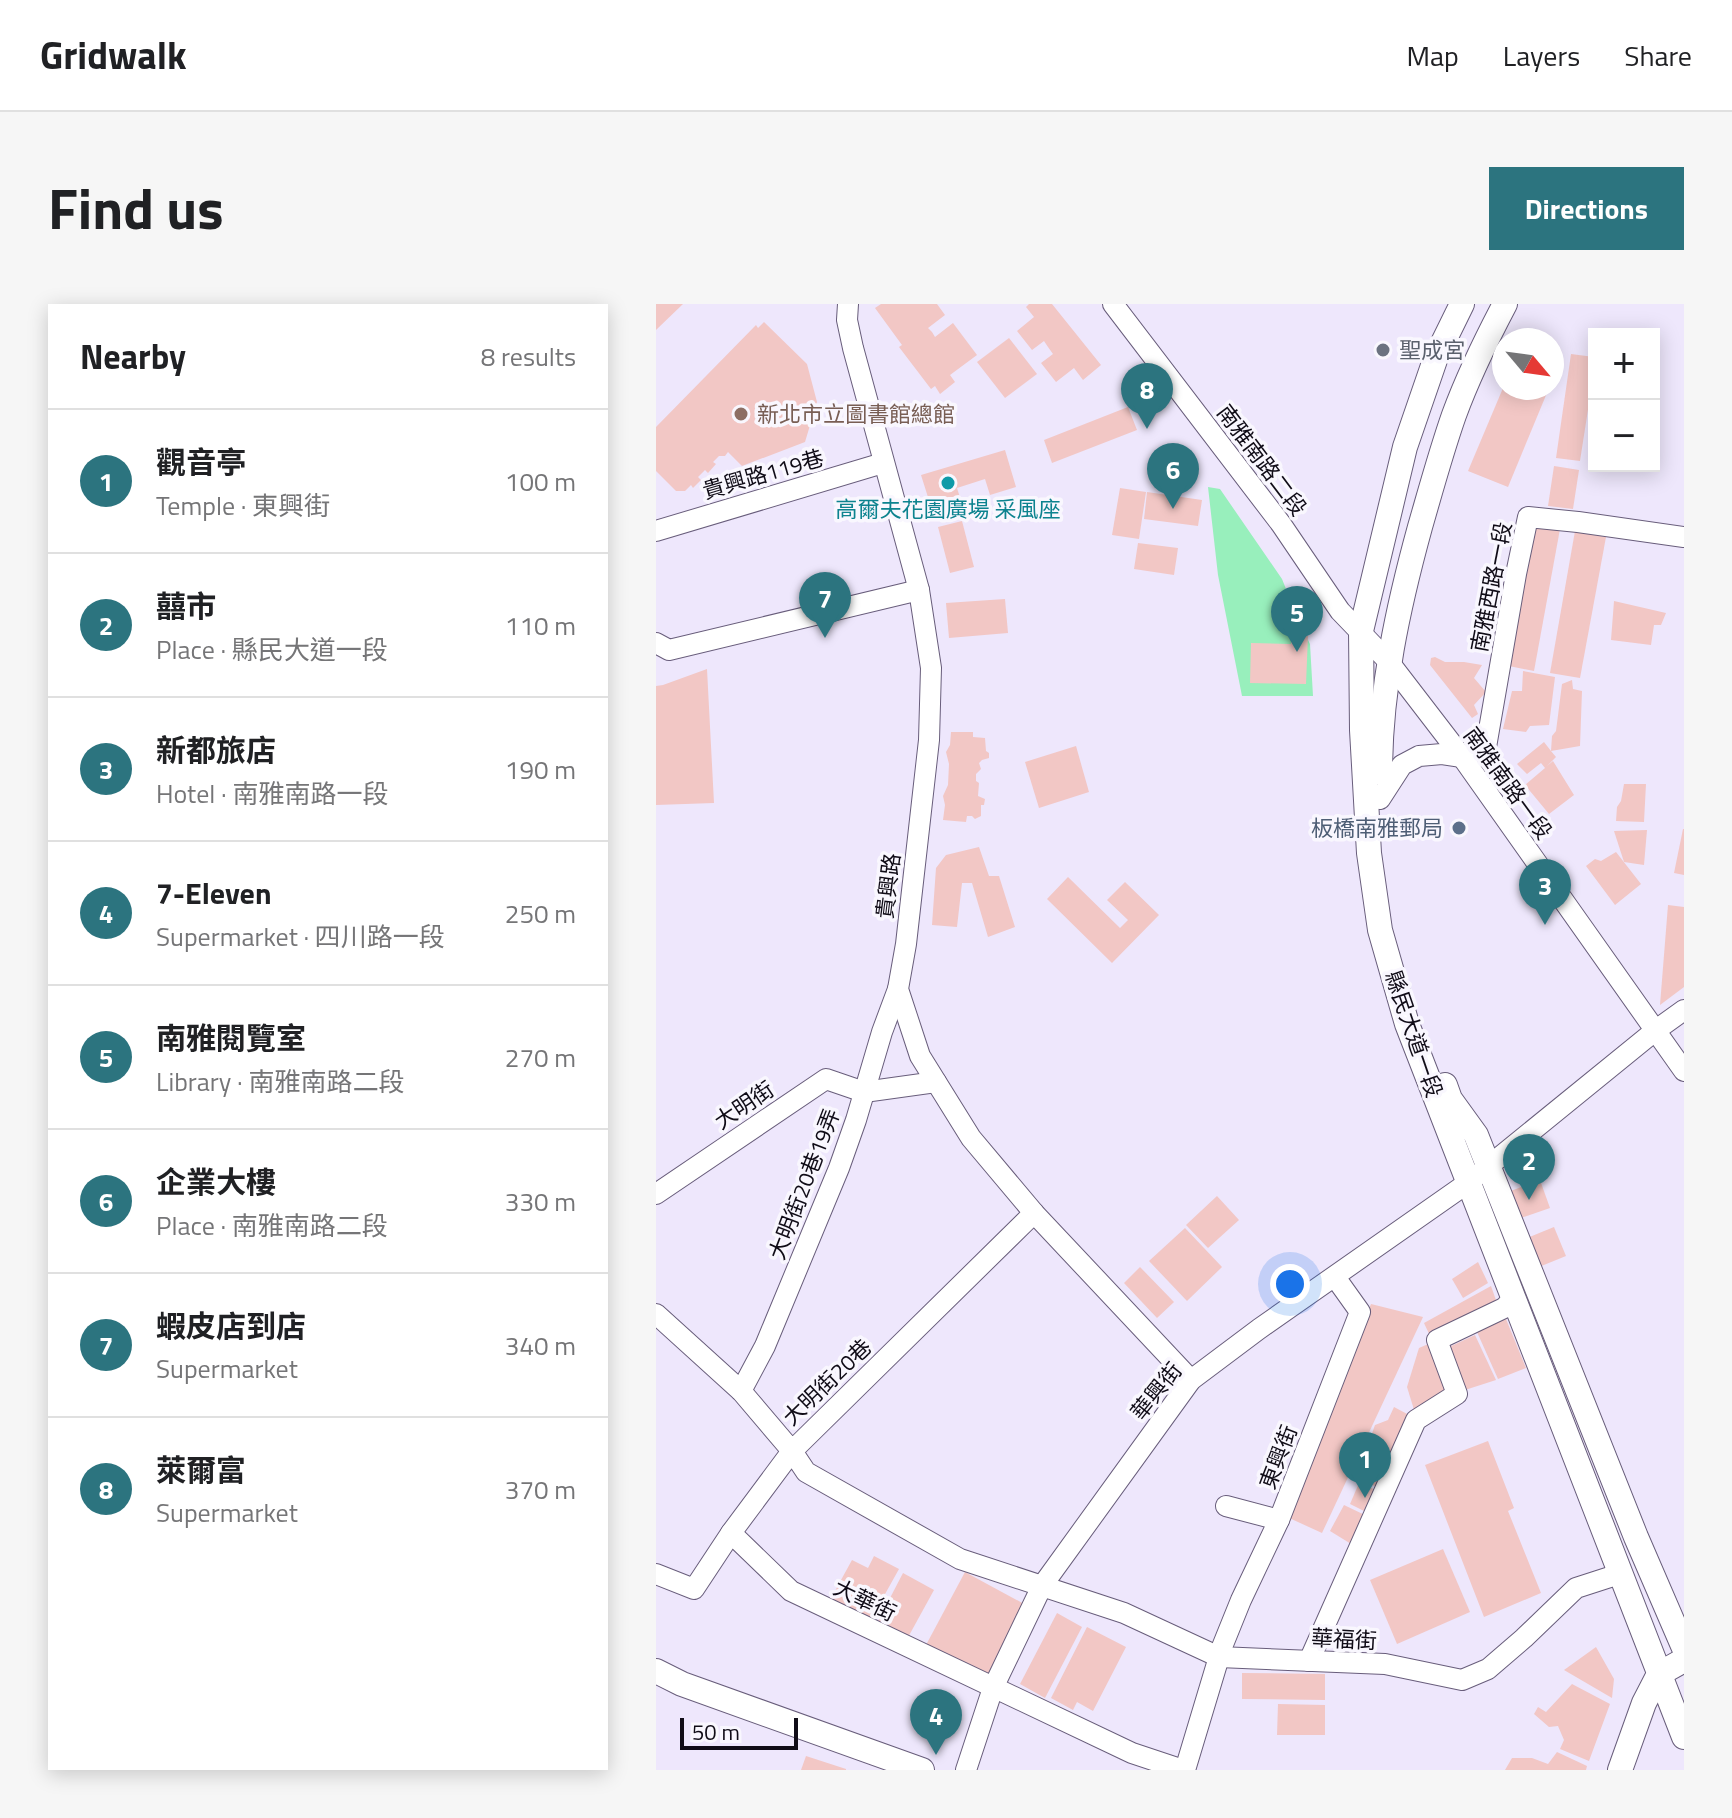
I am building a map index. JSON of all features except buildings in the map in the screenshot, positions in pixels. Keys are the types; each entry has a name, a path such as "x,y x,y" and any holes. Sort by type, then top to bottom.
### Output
{"main road":[{"name":"縣民大道一段","path":"1505,304 1455,414 1409,569 1389,662 1380,735 1380,799 1388,882 1398,949 1450,1099 1476,1135 1479,1174 1512,1300 1684,1737"},
{"name":"縣民大道一段","path":"1459,310 1436,357 1405,447 1366,637 1362,730 1369,853 1380,930 1407,1024 1479,1174 1684,1648"},
{"path":"1620,1770 1644,1703 1659,1674 1684,1660"},
{"path":"656,1671 682,1684 922,1770"}],"street":[{"name":"貴興路","path":"848,304 847,320 853,348 919,590 931,668 929,740 898,989 920,1056 971,1138 1034,1213 1191,1380"},
{"name":"南雅南路二段","path":"1113,304 1281,524 1340,611 1366,637"},
{"name":"貴興路119巷","path":"656,531 883,463"},
{"name":"南雅西路一段","path":"1462,757 1486,747 1528,517 1684,537"},
{"path":"656,643 669,650 919,590"},
{"path":"656,662 849,615"},
{"name":"南雅南路一段","path":"1366,637 1462,757 1684,1071"},
{"path":"1380,799 1402,765 1419,756 1442,754 1462,757"},
{"name":"大明街20巷19弄","path":"741,1391 765,1346 839,1168 898,989"},
{"name":"華興街","path":"993,1688 1042,1586 1191,1380 1479,1174 1684,1010"},
{"name":"大明街","path":"656,1194 826,1079 864,1092"},
{"path":"864,1092 936,1082"},
{"name":"大明街20巷","path":"656,1314 741,1391 792,1451 1034,1213"},
{"name":"東興街","path":"1219,1657 1241,1600 1279,1520 1360,1312 1335,1277"},
{"path":"1309,1661 1416,1420 1457,1394 1437,1340 1504,1308 1512,1300"},
{"path":"656,1574 694,1589 792,1451"},
{"name":"華福街","path":"792,1451 806,1472 960,1559 1124,1613 1219,1657 1385,1664 1462,1680 1488,1669 1576,1588 1610,1577 1619,1570"},
{"path":"1226,1506 1279,1520"},
{"name":"大華街","path":"731,1533 791,1591 1132,1753 1184,1770 1219,1657"},
{"path":"966,1770 993,1688"}],"green space":[{"path":"1208,487 1220,489 1282,579 1310,644 1313,696 1242,696 1218,575"}],"place":[{"name":"聖成宮","path":"1383,350"},
{"name":"新北市立圖書館總館","path":"741,414"},
{"name":"萊爾富","path":"1147,429"},
{"name":"高爾夫花園廣場 采風座","path":"948,483"},
{"name":"企業大樓","path":"1173,509"},
{"name":"蝦皮店到店","path":"825,638"},
{"name":"南雅閱覽室","path":"1297,652"},
{"name":"板橋南雅郵局","path":"1459,828"},
{"name":"新都旅店","path":"1545,925"},
{"name":"囍市","path":"1529,1200"},
{"name":"觀音亭","path":"1365,1498"},
{"name":"7-Eleven","path":"936,1755"}]}
